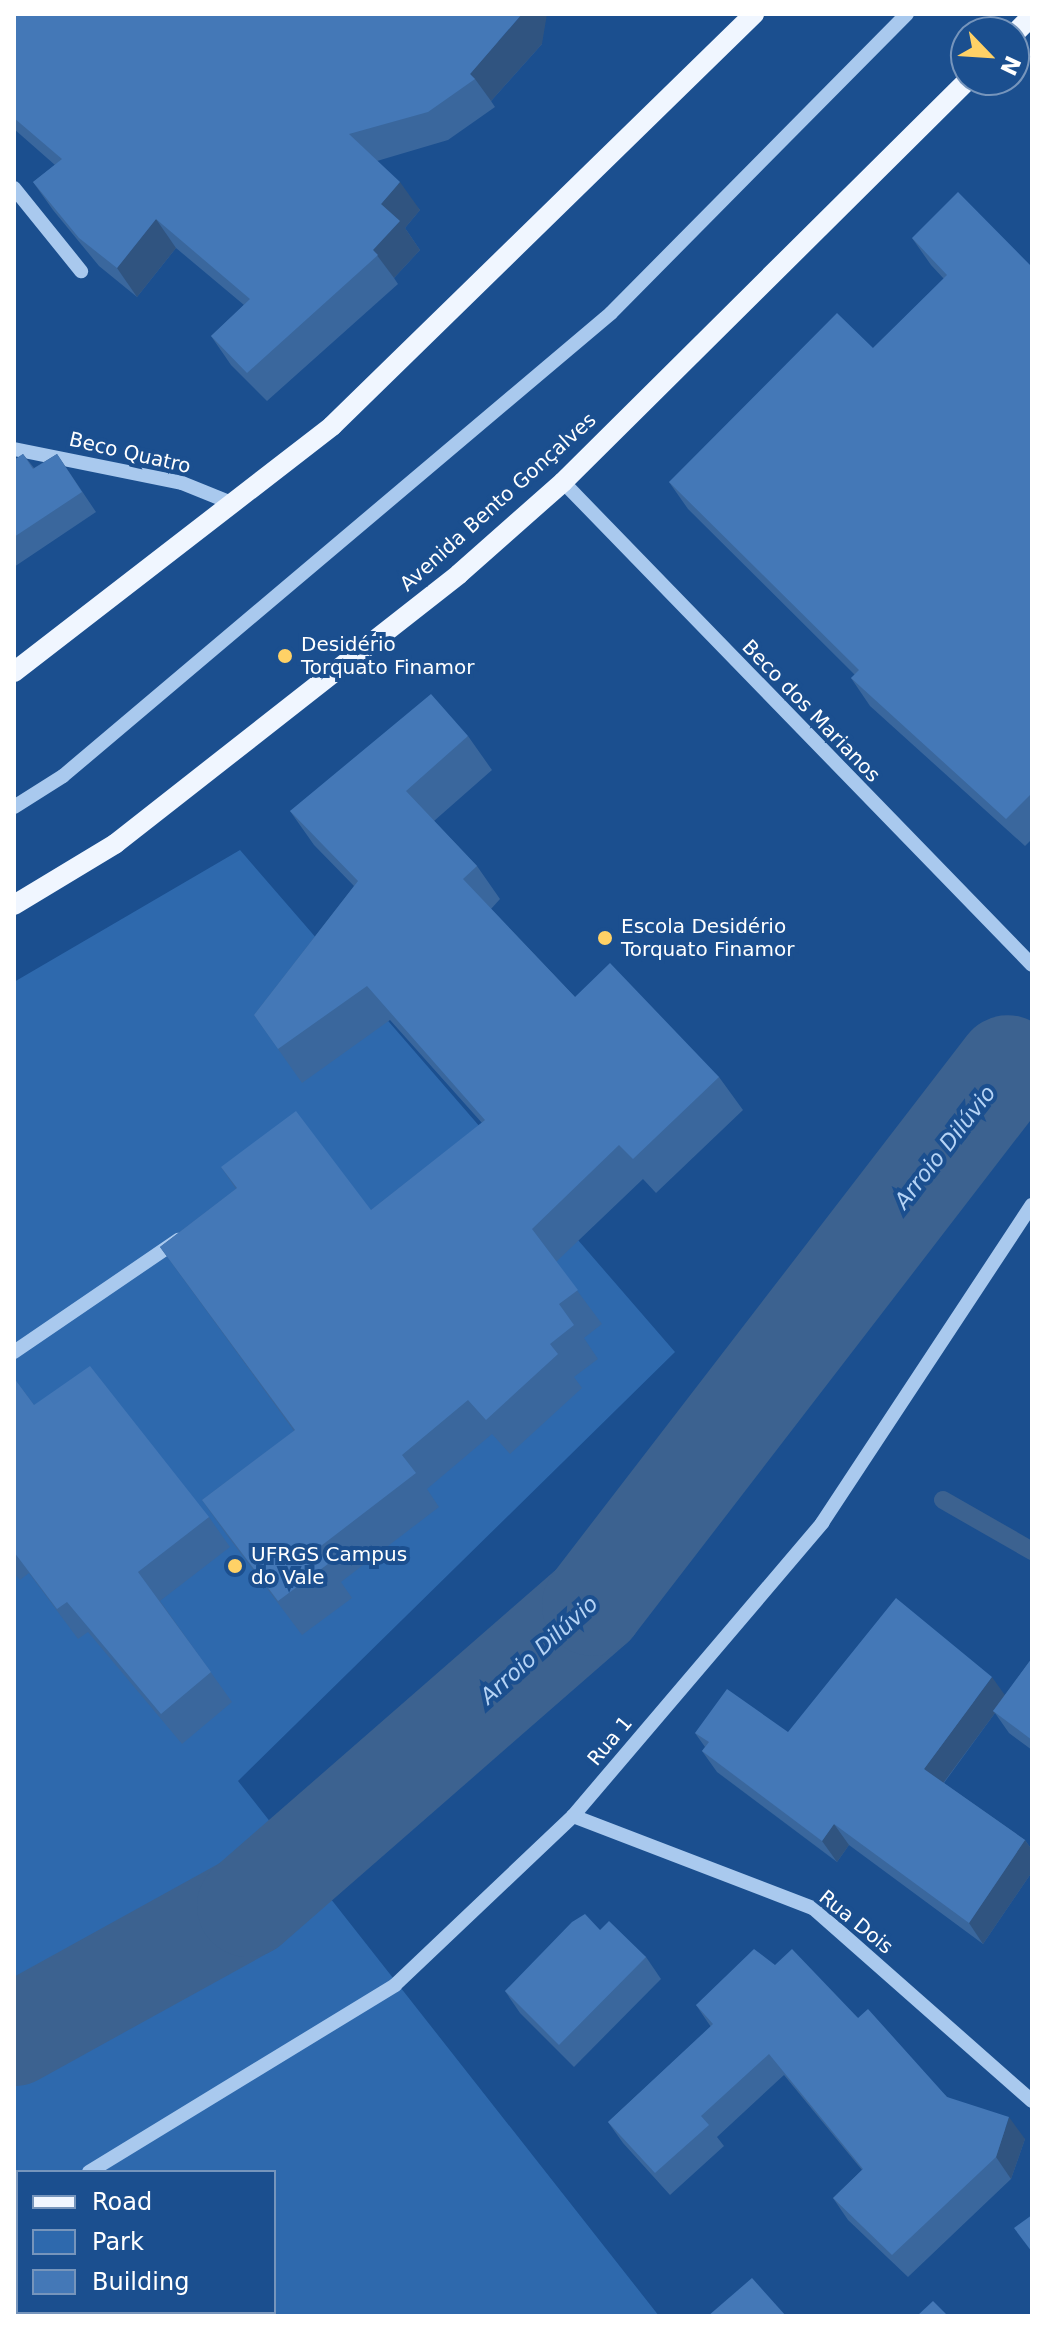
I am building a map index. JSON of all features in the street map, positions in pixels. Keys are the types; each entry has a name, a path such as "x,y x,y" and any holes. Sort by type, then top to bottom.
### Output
{"main road":[{"path":"14,672 332,426 754,14"},
{"name":"Avenida Bento Gonçalves","path":"14,905 115,844 459,574 563,482 952,96"}],"street":[{"path":"14,807 87,756 611,313 907,14"},
{"path":"14,188 81,271"},
{"name":"Beco Quatro","path":"14,449 182,483 234,504"},
{"name":"Beco dos Marianos","path":"563,482 1032,965"},
{"name":"Rua 1","path":"92,2170 395,1985 573,1816 822,1523 1032,1205"},
{"path":"14,1352 199,1226"},
{"name":"Rua Dois","path":"573,1816 813,1908 1032,2101"}],"green space":[{"name":"UFRGS Campus do Vale","path":"240,850 675,1352 238,1781 659,2316 14,2316 14,982"}],"building":[{"path":"14,14 522,14 470,74 475,79 428,112 349,134 400,182 381,204 400,221 373,250 378,255 247,373 211,336 250,299 156,219 117,268 79,238 33,182 62,159 14,118"},
{"path":"958,192 1032,267 1032,793 1006,819 851,678 859,670 669,482 837,313 873,348 947,275 912,238"},
{"path":"23,454 33,469 57,454 82,492 14,537 14,460"},
{"path":"431,694 468,736 406,791 477,866 463,879 575,997 610,963 719,1077 633,1159 619,1145 532,1229 578,1290 559,1304 574,1325 550,1344 558,1354 486,1420 468,1400 402,1455 416,1473 317,1549 328,1564 278,1601 202,1500 295,1430 160,1247 237,1188 221,1167 296,1111 371,1210 485,1120 367,986 278,1049 254,1015 358,881 290,811"},
{"path":"90,1366 209,1517 138,1572 211,1672 161,1714 67,1602 57,1609 14,1552 14,1378 34,1405"},
{"path":"896,1598 992,1677 924,1769 1025,1840 969,1923 834,1824 822,1841 702,1751 709,1742 695,1733 727,1689 788,1732"},
{"path":"1032,1658 1032,1740 993,1711"},
{"path":"585,1914 600,1930 609,1921 646,1957 559,2045 505,1991 572,1922"},
{"path":"754,1949 775,1965 792,1949 858,2018 868,2009 947,2097 1009,2117 996,2157 892,2255 833,2198 863,2169 769,2054 701,2116 709,2125 655,2173 608,2122 713,2024 696,2005"},
{"path":"1032,2215 1032,2252 1014,2228"},
{"path":"752,2278 786,2316 708,2316"},
{"path":"933,2301 948,2316 917,2316"}],"waterway":[{"name":"Arroio Dilúvio","path":"14,2035 248,1906 593,1605 1008,1066"},
{"path":"943,1500 1032,1551"}],"place":[{"name":"Desidério Torquato Finamor","path":"285,656"},
{"name":"Escola Desidério Torquato Finamor","path":"605,938"},
{"name":"UFRGS Campus do Vale","path":"235,1566"}]}
